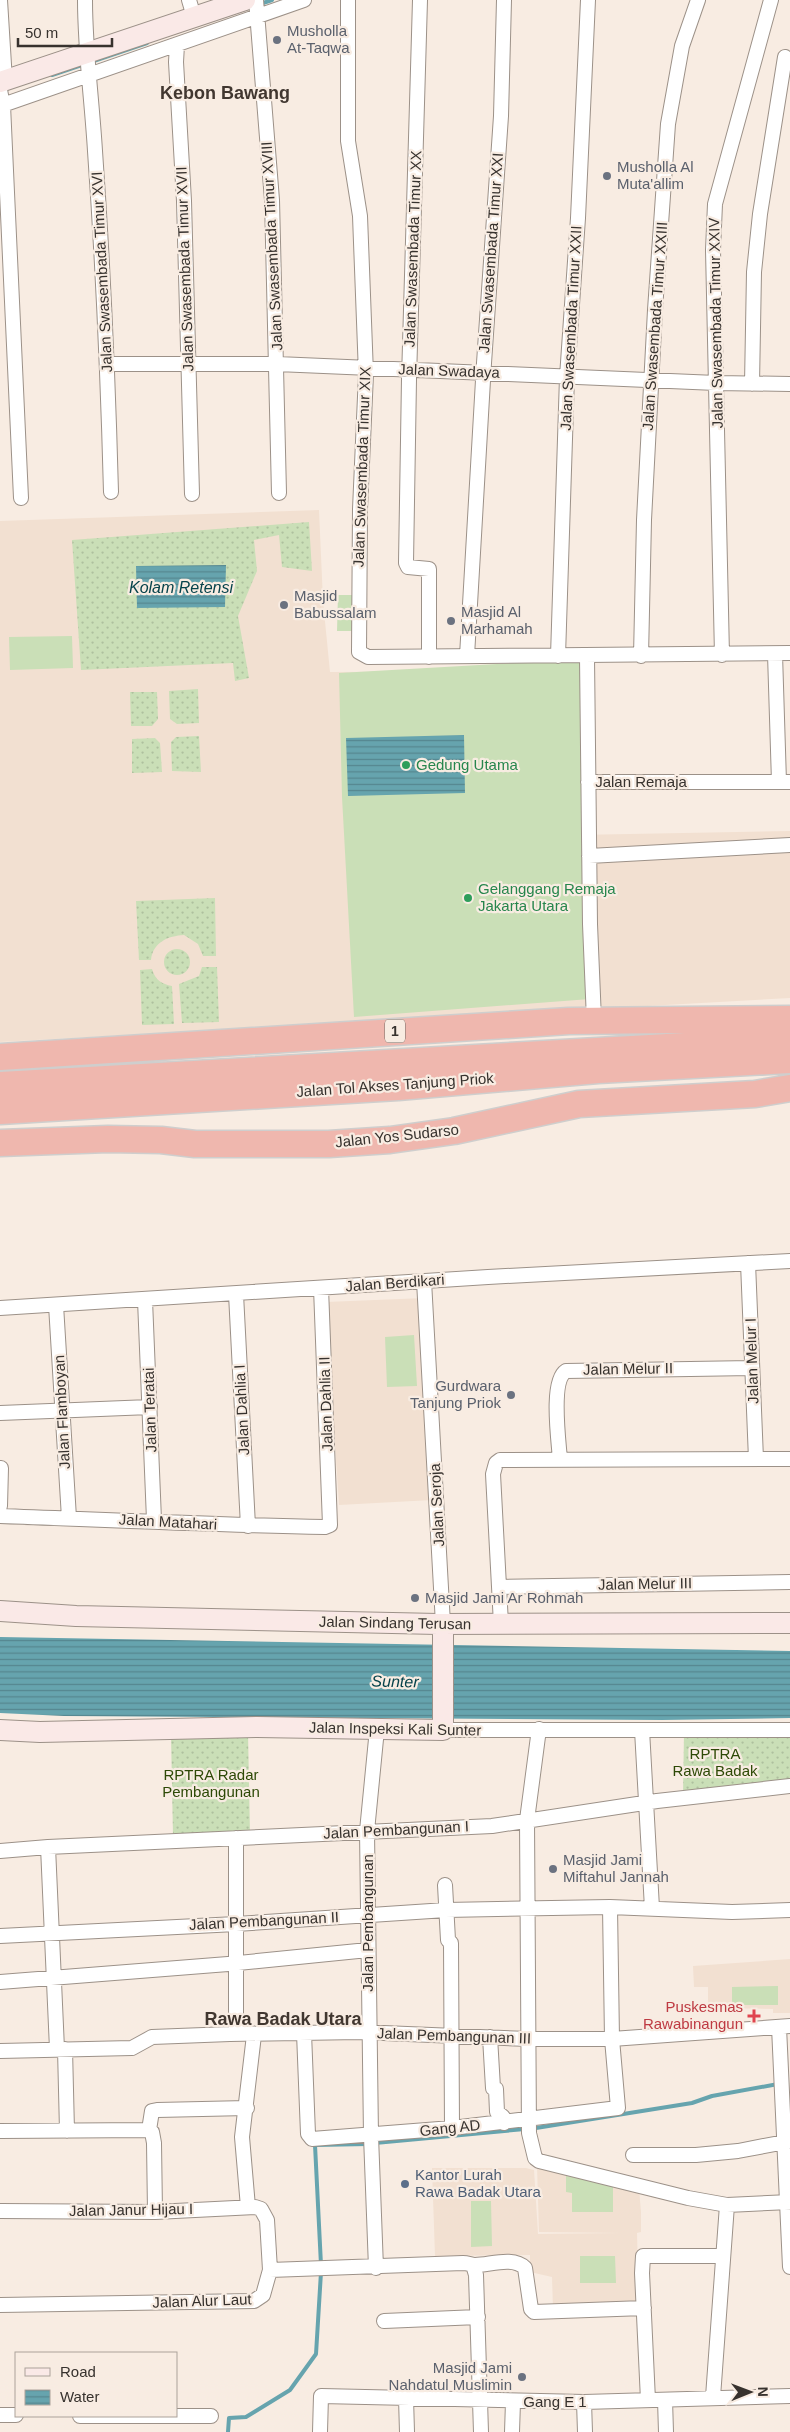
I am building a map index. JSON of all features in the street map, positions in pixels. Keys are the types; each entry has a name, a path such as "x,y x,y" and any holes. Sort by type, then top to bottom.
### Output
{"highway":[{"name":"1","path":"0,1057 342,1034 594,1020 790,1020"},
{"name":"Jalan Tol Akses Tanjung Priok","path":"0,1111 398,1087 481,1075 790,1040"},
{"path":"0,1070 34,1065 62,1054"},
{"name":"Jalan Tol Akses Tanjung Priok","path":"0,1085 481,1075 790,1060"},
{"path":"481,1075 651,1081 790,1074"},
{"name":"Jalan Yos Sudarso","path":"0,1143 88,1139 161,1140 195,1144 329,1144 390,1140 454,1131 579,1104 755,1094 790,1088"}],"street":[{"path":"0,0 2,94 21,498"},
{"name":"Jalan Swasembada Timur XVI","path":"85,0 108,364 111,492"},
{"path":"2,94 88,63 191,9 254,6 304,0"},
{"name":"Jalan Swasembada Timur XIX","path":"348,0 348,141 360,216 365,368 358,648 362,654 368,658 790,654"},
{"name":"Jalan Swasembada Timur XX","path":"420,0 409,369 406,562 408,567 429,569 429,657"},
{"name":"Jalan Swasembada Timur XXI","path":"467,656 483,372 501,116 504,0"},
{"name":"Jalan Swasembada Timur XXII","path":"558,656 567,377 583,117 588,0"},
{"name":"Jalan Swasembada Timur XXIII","path":"641,656 644,520 651,381 668,124 682,46 698,0"},
{"name":"Jalan Swasembada Timur XXIV","path":"722,655 713,250 714,204 771,0"},
{"path":"88,63 177,45 254,6"},
{"name":"Jalan Swasembada Timur XVIII","path":"254,6 272,200 279,493"},
{"name":"Jalan Swasembada Timur XVII","path":"177,45 176,62 184,201 192,494"},
{"path":"752,384 754,272 759,224 786,57"},
{"name":"Jalan Swadaya","path":"108,364 277,364 651,381 790,384"},
{"path":"775,654 784,782"},
{"name":"Jalan Remaja","path":"587,657 588,782 784,782"},
{"path":"588,782 594,1020"},
{"path":"589,856 790,846"},
{"name":"Jalan Berdikari","path":"0,1308 424,1281 790,1261"},
{"name":"Jalan Melur I","path":"748,1263 756,1459"},
{"name":"Jalan Seroja","path":"424,1281 443,1631 443,1725"},
{"name":"Jalan Dahlia II","path":"321,1288 331,1520"},
{"name":"Jalan Dahlia I","path":"236,1294 248,1526"},
{"name":"Jalan Teratai","path":"145,1300 154,1520"},
{"name":"Jalan Flamboyan","path":"56,1305 69,1518"},
{"name":"Jalan Melur II","path":"560,1460 557,1395 559,1378 566,1371 752,1368"},
{"path":"0,1413 62,1409 150,1407"},
{"path":"502,1624 494,1474 496,1463 506,1460 790,1459"},
{"path":"0,1506 1,1468"},
{"name":"Jalan Matahari","path":"0,1516 154,1520 248,1526 325,1527 330,1525 331,1520"},
{"name":"Jalan Melur III","path":"500,1586 790,1582"},
{"name":"Jalan Sindang Terusan","path":"0,1612 443,1631 502,1624 790,1623"},
{"name":"Jalan Inspeksi Kali Sunter","path":"0,1730 40,1732 257,1727 377,1729 443,1725 539,1729 790,1730"},
{"name":"Jalan Pembangunan","path":"376,2268 367,1915 367,1831 377,1729"},
{"path":"539,1729 527,1820 530,2039 529,2126 535,2158 539,2161 688,2198 727,2204 789,2202"},
{"path":"642,1730 652,1908"},
{"name":"Jalan Pembangunan I","path":"0,1851 48,1847 492,1826 647,1802 790,1786"},
{"path":"236,1838 236,2034"},
{"path":"48,1847 53,1976 68,2132"},
{"path":"445,1885 448,1940 451,1943 450,2036 452,2128"},
{"name":"Jalan Pembangunan II","path":"0,1936 236,1924 446,1910 529,1907 652,1908 732,1912 790,1910"},
{"path":"610,1907 612,2039"},
{"path":"0,1982 53,1976 235,1964 368,1950"},
{"path":"785,2026 782,2086 787,2142 790,2267"},
{"name":"Jalan Pembangunan III","path":"0,2051 132,2048 152,2037 236,2034 370,2033 530,2039 612,2039 785,2026"},
{"name":"Gang AD","path":"304,2033 308,2134 312,2139 318,2140 372,2142 452,2128 504,2123 529,2126 618,2108 612,2039"},
{"name":"Jalan Alur Laut","path":"0,2305 254,2301 263,2295 270,2270 268,2220 255,2208 242,2137 247,2108 254,2035"},
{"path":"490,2037 493,2088 496,2088 497,2112 503,2117 504,2123"},
{"path":"155,2212 154,2143 152,2132 149,2130 152,2111 247,2108"},
{"path":"0,2132 149,2130"},
{"path":"633,2155 704,2154 738,2151 787,2142"},
{"path":"713,2397 727,2204"},
{"name":"Jalan Janur Hijau I","path":"0,2211 155,2212 255,2208"},
{"path":"648,2400 644,2256 723,2256"},
{"path":"270,2270 376,2268 441,2263 469,2263 472,2265 510,2262 522,2264 525,2268 531,2309 534,2312 644,2308"},
{"path":"472,2265 476,2275 481,2432"},
{"path":"384,2321 478,2317"},
{"name":"Gang E 1","path":"320,2432 321,2396 513,2402 584,2402 790,2396"},
{"path":"406,2398 407,2432"},
{"path":"665,2400 666,2432"},
{"path":"512,2432 513,2402"},
{"path":"584,2402 585,2432"},
{"path":"0,2415 15,2416"},
{"path":"178,2416 211,2416"}],"shaded area":[{"path":"319,510 323,601 330,672 570,671 575,835 790,831 790,998 0,1042 0,521"},
{"path":"424,1298 432,1500 339,1505 326,1302"},
{"path":"790,1959 790,2013 773,2013 773,2009 708,2008 708,1987 694,1987 693,1966"},
{"path":"537,2166 639,2188 641,2232 637,2233 639,2307 553,2309 552,2277 530,2272 530,2255 435,2256 432,2168 526,2168 534,2170 538,2234 620,2233 539,2232"}],"green space":[{"path":"309,522 312,571 282,567 279,535 254,540 257,571 238,616 249,678 235,681 233,663 81,670 72,540"},
{"path":"338,595 354,595 354,631 337,631"},
{"path":"72,636 73,668 10,670 9,637"},
{"name":"Gelanggang Remaja Jakarta Utara","path":"582,659 590,999 354,1017 342,797 339,673"},
{"path":"198,689 199,723 177,724 170,719 169,691"},
{"path":"130,692 157,692 158,719 152,726 131,726"},
{"path":"199,736 201,772 172,771 171,742 176,737"},
{"path":"155,738 160,743 162,772 132,773 132,739"},
{"path":"215,898 216,956 203,956 198,944 184,935 172,937 158,944 151,960 139,960 136,901"},
{"path":"177,949 187,952 190,962 187,972 177,975 167,972 164,962 167,952"},
{"path":"202,967 217,967 219,1022 182,1023 179,984 199,976"},
{"path":"152,969 159,981 172,986 174,1024 142,1025 140,970"},
{"path":"414,1335 417,1386 387,1387 385,1337"},
{"name":"RPTRA Radar Pembangunan","path":"248,1732 250,1834 173,1836 171,1734"},
{"name":"RPTRA Rawa Badak","path":"684,1733 790,1734 790,1784 683,1796"},
{"path":"778,1986 778,2005 732,2005 732,1987"},
{"path":"566,2176 613,2183 613,2212 572,2212 572,2193 566,2192"},
{"path":"471,2201 491,2201 492,2246 471,2247"},
{"path":"580,2256 615,2256 616,2283 580,2283"}],"water":[{"name":"Kolam Retensi","path":"226,565 225,607 137,608 136,566"},
{"name":"Gedung Utama","path":"464,735 465,793 348,796 346,738"},
{"name":"Sunter","path":"0,1637 790,1651 790,1718 662,1720 64,1716 0,1713"}],"waterway":[{"path":"260,4 272,0"},
{"path":"52,75 147,43"},
{"path":"375,2143 536,2128 692,2103 712,2096 778,2084"},
{"path":"321,2265 315,2145 368,2144"},
{"path":"228,2432 229,2418 246,2417 290,2390 316,2354 321,2272"}],"place":[{"name":"Musholla At-Taqwa","path":"277,40"},
{"name":"Musholla Al Muta'allim","path":"607,176"},
{"name":"Masjid Babussalam","path":"284,605"},
{"name":"Masjid Al Marhamah","path":"451,621"},
{"name":"Gedung Utama","path":"406,765"},
{"name":"Gelanggang Remaja Jakarta Utara","path":"468,898"},
{"name":"Gurdwara Tanjung Priok","path":"511,1395"},
{"name":"Masjid Jami Ar Rohmah","path":"415,1598"},
{"name":"Masjid Jami Miftahul Jannah","path":"553,1869"},
{"name":"Puskesmas Rawabinangun","path":"754,2016"},
{"name":"Kantor Lurah Rawa Badak Utara","path":"405,2184"},
{"name":"Masjid Jami Nahdatul Muslimin","path":"522,2377"}],"district":[{"name":"Kebon Bawang","path":"225,93"},
{"name":"Rawa Badak Utara","path":"283,2019"}]}
